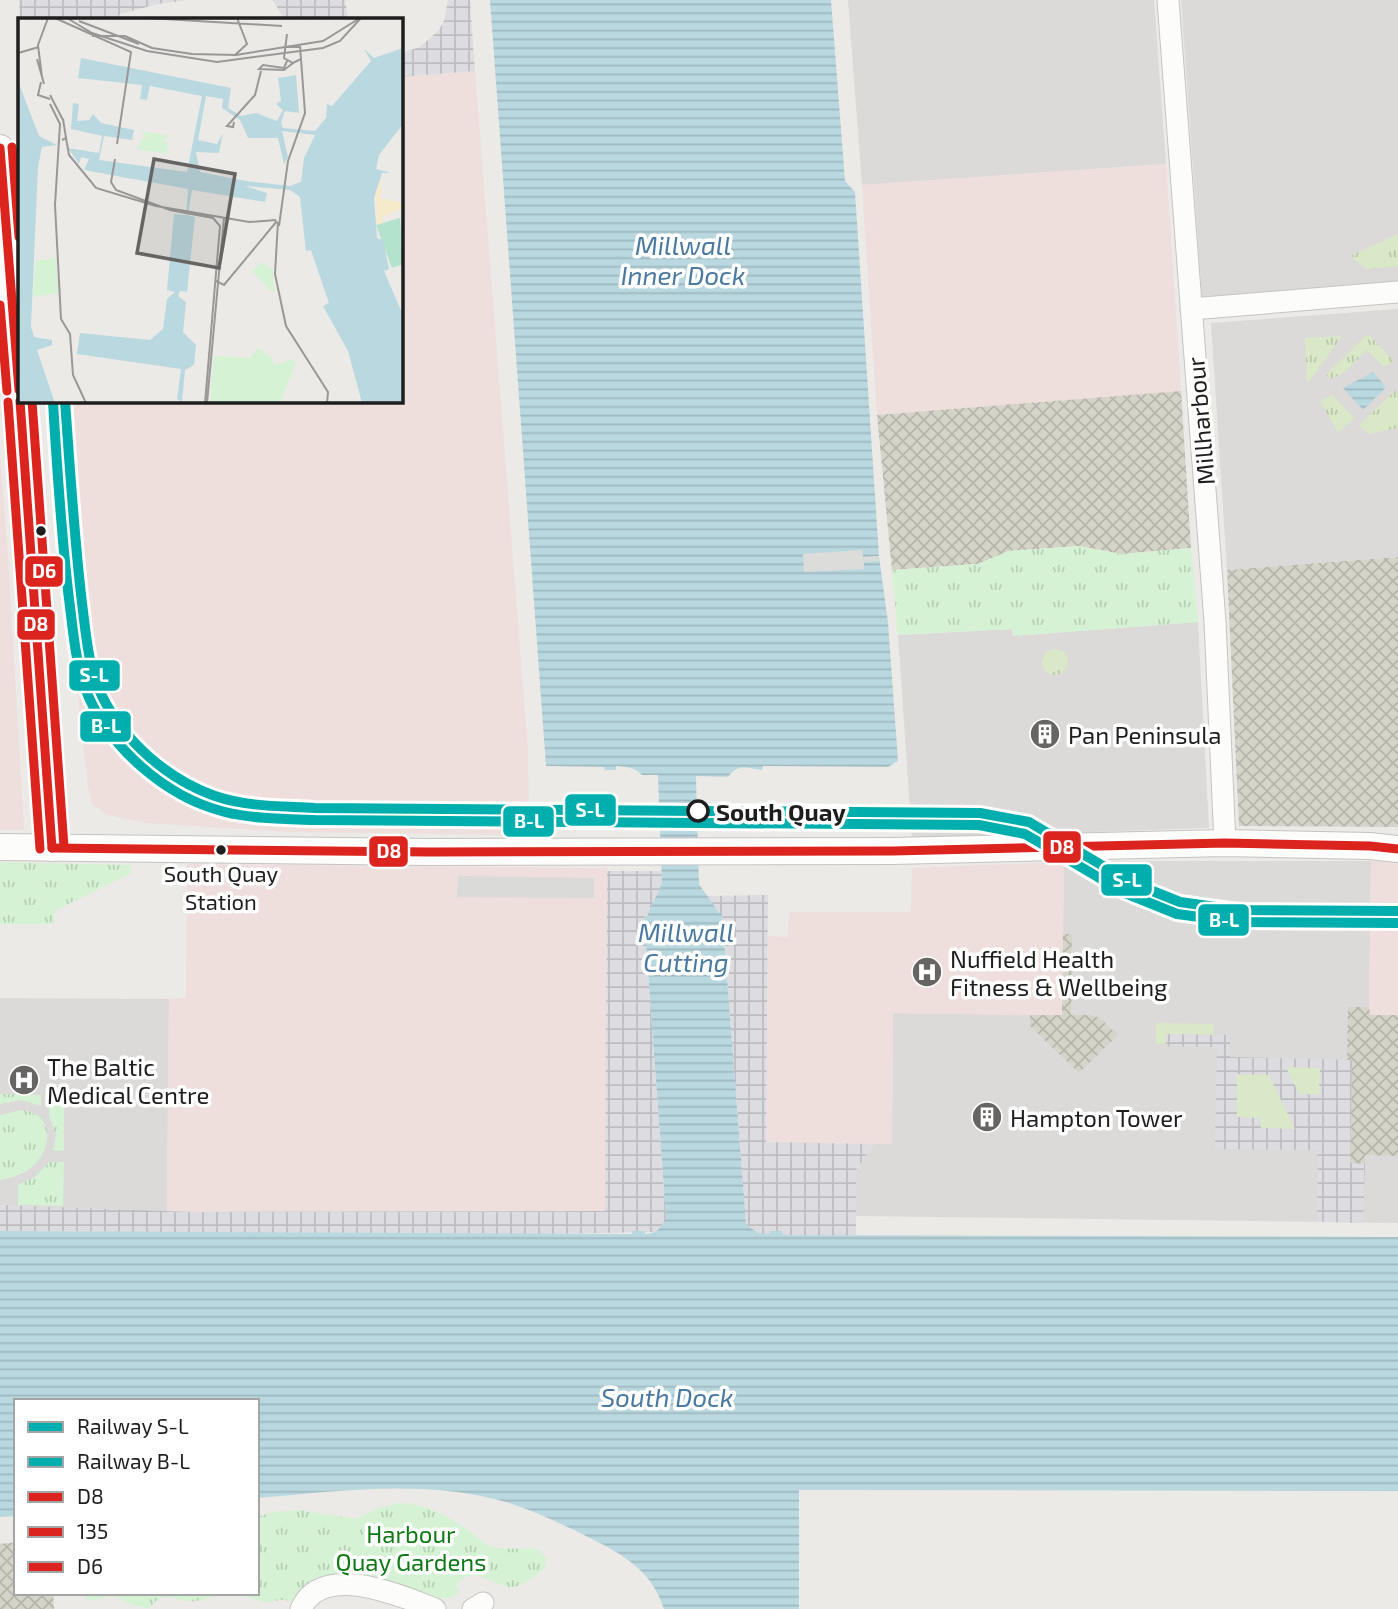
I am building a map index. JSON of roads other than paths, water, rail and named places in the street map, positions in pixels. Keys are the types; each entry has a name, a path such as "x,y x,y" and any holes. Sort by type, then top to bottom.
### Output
{"street":[{"name":"Millharbour","path":"1168,0 1215,622 1225,842"},
{"path":"0,148 18,377"},
{"path":"1191,309 1398,292"},
{"path":"20,402 52,848"},
{"path":"0,847 429,852 893,851 1225,842 1398,849"},
{"path":"301,1609 304,1602 316,1593 326,1588 348,1585 373,1587 435,1609"}],"water":[{"path":"490,0 831,0 845,181 855,192 879,556 888,622 898,761 888,767 763,766 762,770 736,769 728,777 696,776 699,884 719,913 722,913 746,1223 759,1233 782,1231 783,1235 1398,1237 1398,1491 799,1490 799,1609 664,1609 652,1584 625,1558 571,1528 512,1504 481,1496 417,1489 353,1490 259,1498 259,1399 14,1399 14,1516 0,1517 0,1231 632,1234 632,1231 645,1231 645,1234 659,1229 666,1216 644,917 647,916 662,883 658,775 642,775 633,769 616,766 616,770 605,770 604,767 546,766"},
{"path":"1373,372 1386,387 1363,410 1343,388"}],"rail line":[{"name":"B-L","path":"53,402 66,574 77,655 85,688 108,730 123,749 160,781 203,805 247,816 315,820 979,825 1025,834 1125,893 1177,914 1237,922 1398,923"},
{"name":"S-L","path":"65,402 82,603 88,650 97,685 111,713 135,743 180,780 215,796 252,804 315,808 980,813 1029,822 1130,882 1180,902 1237,910 1398,911"}],"place":[{"name":"Pan Peninsula","path":"1045,734"},
{"name":"South Quay","path":"698,811"},
{"name":"South Quay Station","path":"221,850"},
{"name":"Nuffield Health Fitness & Wellbeing","path":"927,972"},
{"name":"The Baltic Medical Centre","path":"24,1080"},
{"name":"Hampton Tower","path":"987,1117"}],"water label":[{"name":"Millwall Inner Dock","path":"683,259"},
{"name":"Millwall Cutting","path":"686,946"},
{"name":"South Dock","path":"667,1396"}],"park label":[{"name":"Harbour Quay Gardens","path":"411,1547"}]}
